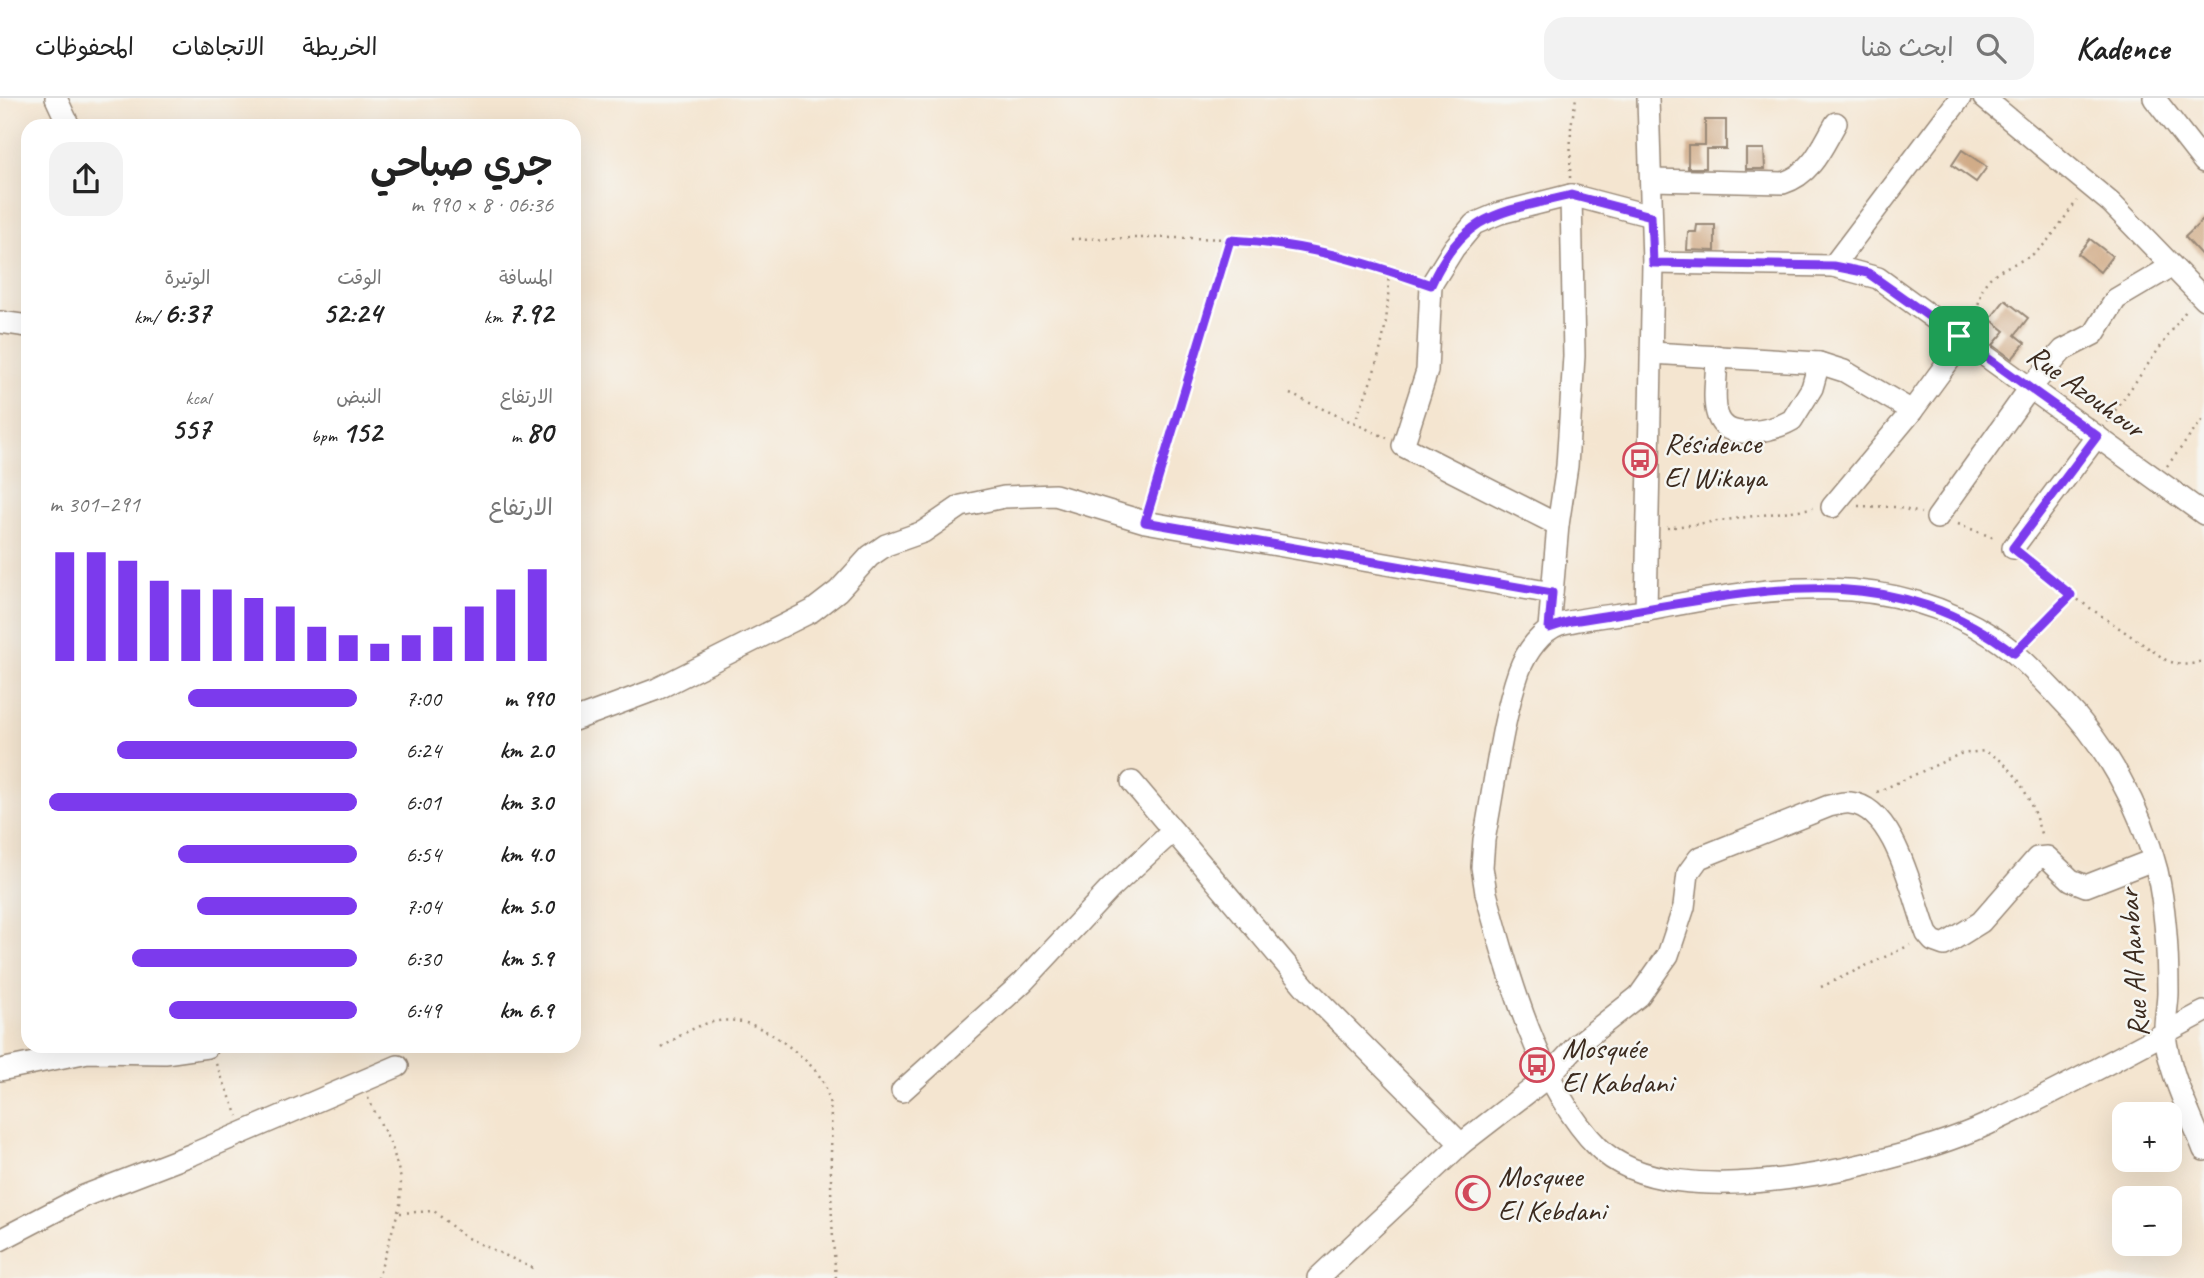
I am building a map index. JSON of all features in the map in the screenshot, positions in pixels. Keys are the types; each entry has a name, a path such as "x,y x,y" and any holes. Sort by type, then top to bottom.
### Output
{"street":[{"path":"56,98 66,119"},
{"path":"1646,611 1653,263 1648,98"},
{"path":"1833,266 1960,98"},
{"path":"1984,98 2090,185 2201,296"},
{"path":"2154,98 2204,162"},
{"path":"1651,180 1783,183 1796,179 1809,168 1836,123"},
{"path":"1558,525 1403,446 1427,371 1431,285 1454,248 1474,224 1500,213 1571,195 1651,216"},
{"path":"1571,195 1575,277 1574,356 1567,466 1558,525 1549,628 1534,644 1517,677 1486,827 1482,867 1493,917 1542,1066 1575,1120 1598,1148 1620,1165 1676,1181 1767,1181 1852,1166 1960,1135 2204,1012"},
{"name":"Rue Azouhour","path":"1653,263 1833,266 1878,278 2204,514"},
{"path":"1937,518 2030,388 2063,350 2100,328 2116,299 2172,266"},
{"path":"0,322 21,325"},
{"path":"1832,507 1912,411 1962,338"},
{"path":"1652,353 1819,363 1844,371 1912,411"},
{"path":"1717,356 1716,416 1723,427 1735,433 1755,432 1792,420 1812,388 1819,363"},
{"path":"2013,548 2097,436"},
{"path":"581,717 657,689 813,611 838,591 870,556 886,545 923,533 961,506 992,499 1046,494 1145,522 1552,593"},
{"name":"Rue Al Aanbar","path":"1549,628 1571,621 1778,589 1855,588 1943,611 1972,624 2014,653 2070,708 2107,756 2137,815 2153,860 2164,907 2168,948 2165,1033 2174,1070 2204,1150"},
{"path":"1132,782 1306,988 1461,1144"},
{"path":"1318,1278 1461,1144 1549,1076 1578,1044 1626,1009 1668,955 1682,917 1688,873 1694,862 1820,809 1850,803 1868,812 1895,840 1929,936 1944,944 1971,931 2033,860 2047,857 2071,880 2086,886 2153,860"},
{"path":"902,1091 1023,982 1102,897 1173,831"},
{"path":"0,1070 83,1053"},
{"path":"0,1240 84,1196 245,1132 398,1066"}],"path":[{"path":"1571,195 1568,165 1576,98"},
{"path":"1962,338 1973,319 1986,282 1994,274 2017,265 2038,251 2090,185"},
{"path":"1071,239 1230,240 1303,246 1431,285"},
{"path":"1145,522 1230,240"},
{"path":"1354,423 1373,381 1382,352 1389,298 1388,270"},
{"path":"2097,436 2201,296"},
{"path":"1290,394 1403,446"},
{"path":"2156,479 2204,418"},
{"path":"1647,531 1742,515 1832,507 1895,507 1993,537 2013,548 2071,595 2166,660 2178,665 2193,665 2204,660"},
{"path":"2014,653 2071,595"},
{"path":"1850,803 1960,754 1984,751 1998,760 2026,789 2047,857"},
{"path":"1821,987 1929,936"},
{"path":"663,1048 700,1026 742,1020 776,1035 819,1074 828,1095 832,1127 831,1230 836,1278"},
{"path":"210,1053 245,1132"},
{"path":"361,1082 396,1159 401,1179 398,1213 378,1278"},
{"path":"398,1213 434,1211 463,1236 537,1270"}],"building":[{"path":"1705,120 1726,120 1726,149 1706,149 1706,168 1688,168 1688,145 1705,145"},
{"path":"1746,149 1764,149 1765,169 1746,169"},
{"path":"1962,150 1987,167 1976,182 1952,165"},
{"path":"2204,219 2204,258 2185,237"},
{"path":"1697,225 1715,225 1715,251 1687,250 1688,232 1696,232"},
{"path":"2090,239 2112,256 2100,272 2078,254"},
{"path":"2005,300 2028,318 2015,335 2025,343 2012,359 1993,345 2005,331 1990,319"}],"place":[{"name":"Résidence El Wikaya","path":"1640,460"},
{"name":"Mosquée El Kabdani","path":"1537,1065"},
{"name":"Mosquee El Kebdani","path":"1473,1193"}],"route":[{"path":"1571,195 1651,216 1653,263 1833,266 1868,273 1959,336 2097,436 2013,548 2071,595 2051,612 2014,653 1972,624 1943,611 1855,588 1778,589 1571,621 1549,628 1552,593 1395,568 1145,522 1230,240 1303,246 1359,259 1431,285 1440,267 1474,224 1500,213 1571,195"}]}
